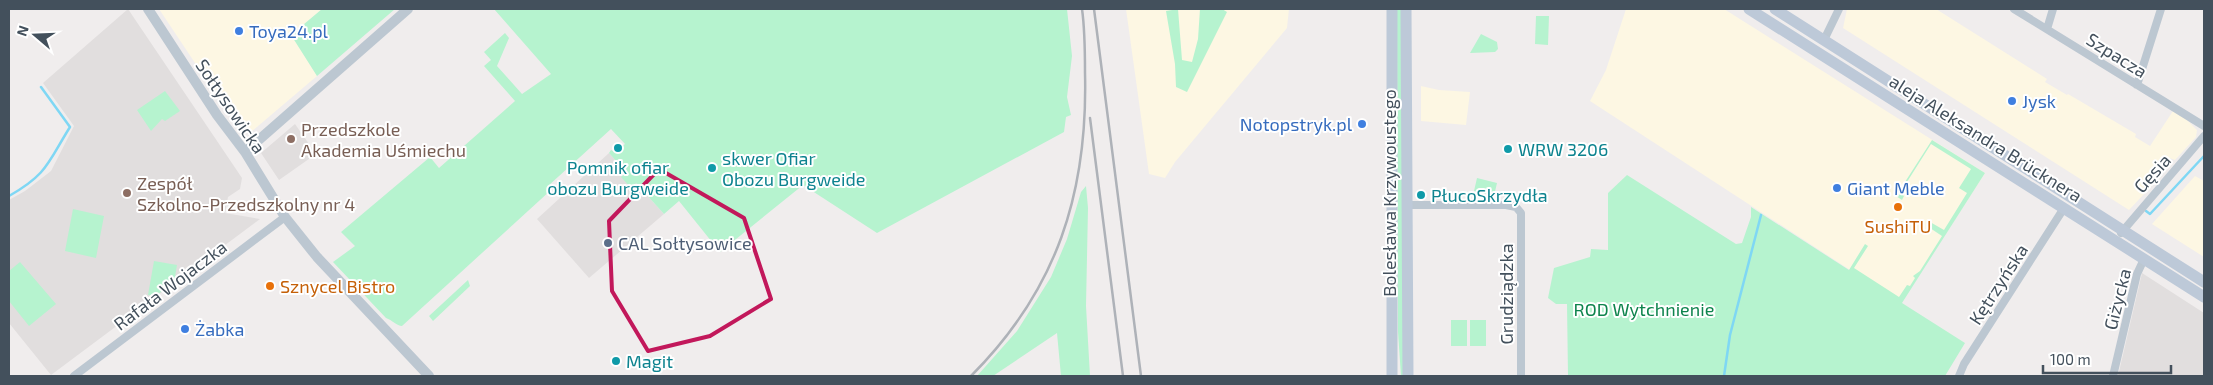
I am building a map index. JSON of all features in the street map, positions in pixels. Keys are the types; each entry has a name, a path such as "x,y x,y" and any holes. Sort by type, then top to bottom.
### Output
{"main road":[{"name":"Bolesława Krzywoustego","path":"1392,9 1392,376"},
{"name":"Bolesława Krzywoustego","path":"1406,9 1408,376"},
{"name":"aleja Aleksandra Brücknera","path":"1749,9 2204,297"},
{"name":"aleja Aleksandra Brücknera","path":"1775,9 2204,282"}],"street":[{"name":"Sołtysowicka","path":"148,9 217,115 245,152 285,217 317,257 429,376"},
{"path":"245,152 408,9"},
{"path":"1824,40 1838,9"},
{"name":"Szpacza","path":"2014,9 2204,126"},
{"path":"2046,29 2053,9"},
{"path":"2137,85 2162,9"},
{"name":"Gęsia","path":"2116,241 2123,230 2204,136"},
{"name":"Grudziądzka","path":"1407,205 1506,205 1516,207 1521,213 1521,376"},
{"name":"Kętrzyńska","path":"1959,376 1964,364 2064,208"},
{"name":"Rafała Wojaczka","path":"74,376 285,217"},
{"name":"Giżycka","path":"2114,376 2137,274 2144,259"}],"highlighted area":[{"path":"659,169 744,218 771,299 710,336 648,351 612,291 609,221"}],"shaded area":[{"name":"Zespół Szkolno-Przedszkolny nr 4","path":"128,9 242,178 240,189 228,197 225,213 260,219 51,375 9,323 9,200 25,191 51,171 74,126 43,83"},
{"path":"159,9 322,9 292,35 317,76 251,132 243,130 215,93"},
{"path":"1126,9 1289,9 1287,28 1175,162 1165,178 1149,174"},
{"path":"1626,9 1724,9 1985,173 1901,303 1590,101 1606,70"},
{"path":"1847,9 1936,9 2047,79 2045,82 2136,134 2135,137 2150,146 2173,111 2186,119 2197,130 2196,137 2175,160 2167,157 2160,167 2162,175 2129,210 1843,28"},
{"path":"1421,86 1439,90 1470,92 1466,125 1421,121"},
{"name":"Przedszkole Akademia Uśmiechu","path":"295,124 316,154 279,180 261,153"},
{"path":"609,153 664,214 589,278 537,219"},
{"path":"2195,176 2204,181 2204,257 2152,224"},
{"path":"2142,273 2204,313 2204,376 2118,376"}],"green space":[{"path":"322,9 395,9 317,76 291,35"},
{"path":"494,9 1067,9 1072,56 1067,97 1071,115 1066,117 1064,132 877,233 803,185 720,252 679,201 664,214 636,183 631,188 621,177 626,172 609,153 611,150 615,152 625,144 611,129 548,186 551,190 400,326 386,318 333,262 355,246 341,232 430,157 439,168 515,101 484,66 491,60 484,52 505,33 509,38 497,66 522,94 551,74"},
{"path":"1178,9 1182,60 1192,62 1198,39 1200,9 1222,9 1227,12 1187,92 1176,87 1175,64 1166,11"},
{"path":"1397,9 1401,9 1404,376 1401,376 1398,332"},
{"path":"1536,16 1549,16 1548,45 1535,44"},
{"path":"1481,34 1497,42 1498,49 1495,52 1470,53"},
{"path":"165,91 180,111 165,121 162,119 151,131 137,110"},
{"name":"ROD Wytchnienie","path":"1932,140 1985,173 1902,303 1965,343 1945,376 1568,376 1567,304 1556,304 1548,298 1554,268 1590,257 1591,249 1608,250 1608,193 1627,175 1736,244 1742,243 1751,217 1751,207 1849,270 1865,244 1868,246 1854,268 1899,297 1907,285 1910,286 1915,278 1913,276 1920,271 1942,236 1927,226 1930,222 1944,230 1967,193 1959,188 1971,169 1931,144 1900,193 1904,196 1902,200 1896,196"},
{"path":"1477,178 1497,183 1494,196 1474,191"},
{"path":"1086,186 1088,208 1086,306 1090,376 1061,376 1057,333 993,376 977,376 1017,331 1051,277 1067,239 1081,192"},
{"path":"73,209 104,216 96,258 65,251"},
{"path":"154,261 177,265 174,283 155,296 148,295"},
{"path":"20,262 56,304 29,326 9,301 9,271"},
{"path":"468,280 470,286 433,321 429,316"},
{"path":"1451,320 1467,320 1467,346 1451,346"},
{"path":"1470,320 1486,320 1486,346 1470,346"}],"waterway":[{"path":"9,196 40,174 70,127 41,87"},
{"path":"2146,211 2150,214 2204,156"},
{"path":"1724,376 1730,335 1761,215"}],"railway":[{"path":"971,376 1001,343 1026,309 1046,274 1061,237 1073,199 1081,159 1084,117 1085,49 1082,9"},
{"path":"1094,9 1141,376"},
{"path":"1090,118 1123,376"}],"place":[{"name":"Toya24.pl","path":"239,31"},
{"name":"Jysk","path":"2012,101"},
{"name":"Notopstryk.pl","path":"1362,124"},
{"name":"Przedszkole Akademia Uśmiechu","path":"291,139"},
{"name":"Pomnik ofiar obozu Burgweide","path":"618,148"},
{"name":"WRW 3206","path":"1508,149"},
{"name":"skwer Ofiar Obozu Burgweide","path":"712,168"},
{"name":"Giant Meble","path":"1837,188"},
{"name":"Zespół Szkolno-Przedszkolny nr 4","path":"127,193"},
{"name":"PłucoSkrzydła","path":"1421,195"},
{"name":"SushiTU","path":"1898,207"},
{"name":"CAL Sołtysowice","path":"608,243"},
{"name":"Sznycel Bistro","path":"270,286"},
{"name":"Żabka","path":"185,329"},
{"name":"Magit","path":"616,361"}]}
